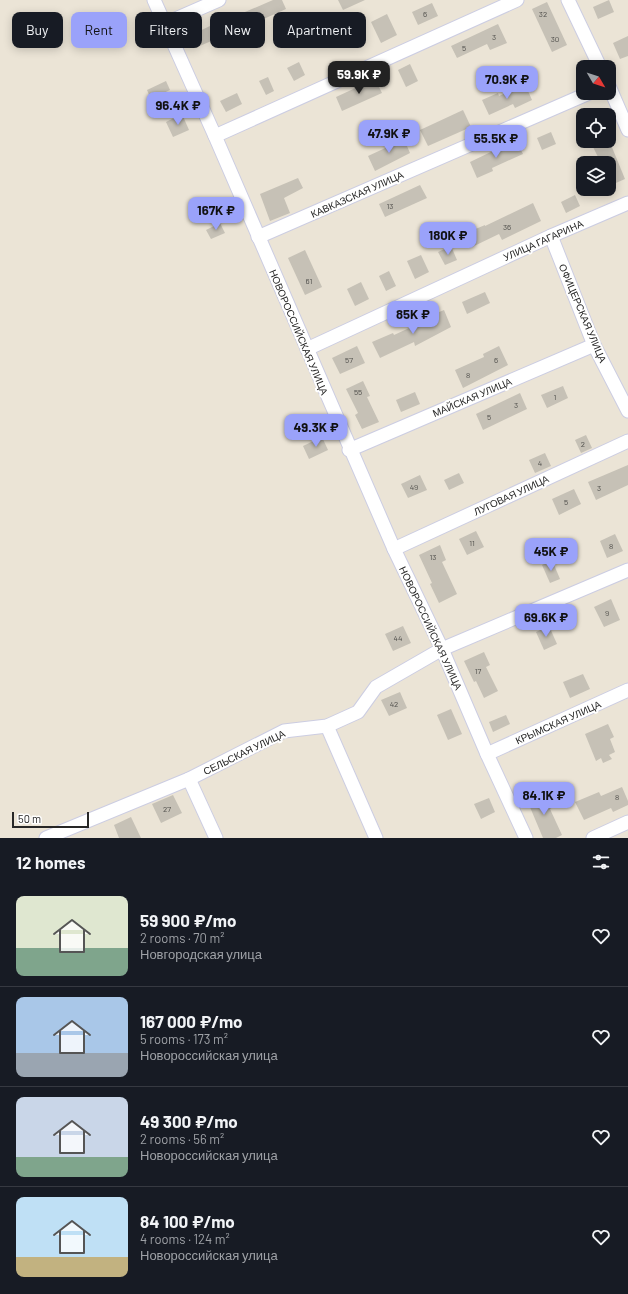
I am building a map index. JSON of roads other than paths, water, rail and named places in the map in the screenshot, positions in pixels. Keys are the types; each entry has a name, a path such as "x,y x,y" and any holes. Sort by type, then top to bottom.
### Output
{"street":[{"name":"НОВОРОССИЙСКАЯ УЛИЦА","path":"154,0 159,12"},
{"path":"192,12 219,0"},
{"path":"215,136 517,0"},
{"path":"568,0 597,60"},
{"name":"НОВОРОССИЙСКАЯ УЛИЦА","path":"175,48 215,136 349,450 442,649 487,754 526,838"},
{"name":"КАВКАЗСКАЯ УЛИЦА","path":"258,237 576,99"},
{"path":"615,100 628,130"},
{"name":"УЛИЦА ГАГАРИНА","path":"307,349 550,236 628,203"},
{"name":"ОФИЦЕРСКАЯ УЛИЦА","path":"550,236 594,345 628,410"},
{"name":"МАЙСКАЯ УЛИЦА","path":"349,450 594,345"},
{"name":"ЛУГОВАЯ УЛИЦА","path":"394,549 628,441"},
{"name":"СЕЛЬСКАЯ УЛИЦА","path":"46,838 189,779 284,731 327,726 358,712 376,687 442,649 628,570"},
{"name":"КРЫМСКАЯ УЛИЦА","path":"487,754 628,690"},
{"path":"327,726 376,838"},
{"path":"189,779 216,838"},
{"path":"593,838 628,822"}]}
